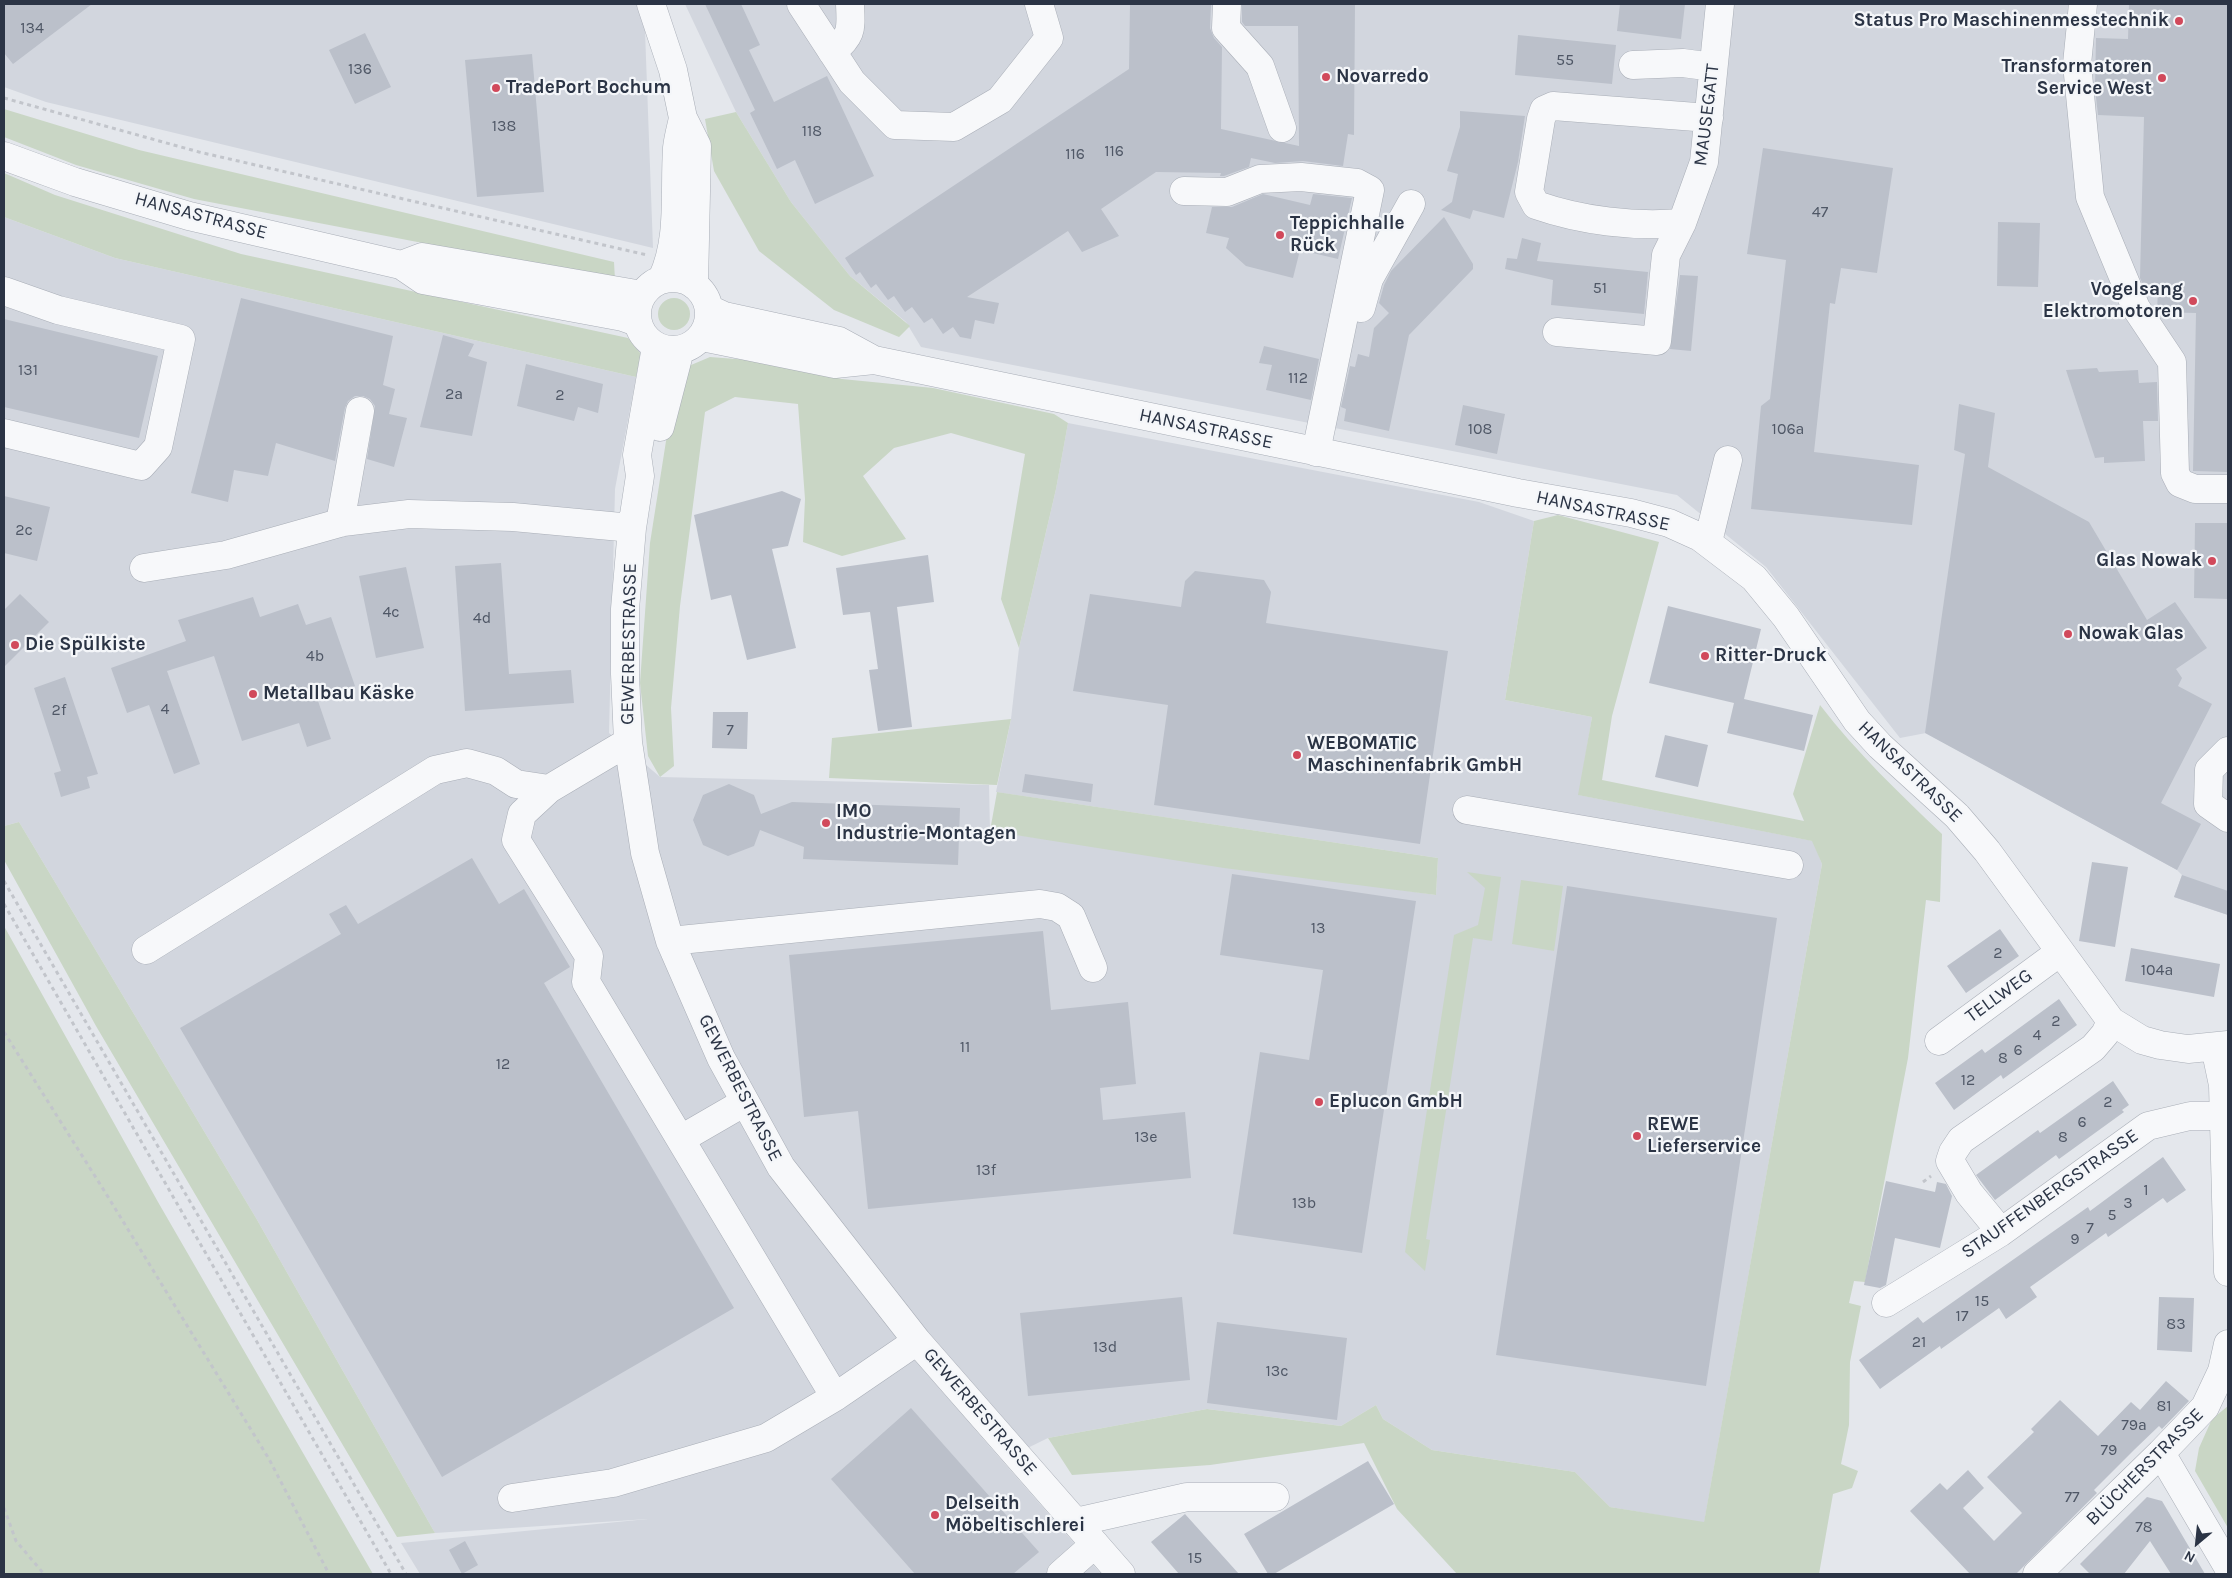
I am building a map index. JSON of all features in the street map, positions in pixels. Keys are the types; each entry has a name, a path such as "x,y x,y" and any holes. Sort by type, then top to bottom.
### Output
{"street":[{"path":"651,4 673,70 683,118 697,146 694,285 702,291 709,309 707,328 679,345 641,332 647,299 669,265 676,218 677,146 683,118"},
{"path":"801,4 852,82 895,125 954,127 1000,100 1049,38 1039,4"},
{"path":"832,52 848,39 851,29 850,4"},
{"path":"1227,4 1226,28 1260,66 1282,128"},
{"name":"MAUSEGATT","path":"1557,332 1657,341 1666,255 1682,224 1704,162 1720,4"},
{"path":"2083,4 2077,64 2090,197 2136,308 2172,362 2175,473 2180,483 2195,489 2228,489"},
{"path":"1633,64 1683,63 1713,67"},
{"path":"1682,224 1645,226 1558,212 1536,205 1529,192 1541,119 1544,110 1553,106 1709,118"},
{"name":"HANSASTRASSE","path":"4,156 75,182 189,216 401,265 423,280 623,317 673,278 684,279 694,285"},
{"path":"1184,191 1227,192 1260,180 1301,177 1357,183 1370,190 1323,453"},
{"path":"1323,453 1365,290 1412,204"},
{"path":"4,291 58,310 181,339 158,447 141,466 4,432"},
{"name":"HANSASTRASSE","path":"709,309 724,316 839,341 874,360 1323,453 1649,517 1682,528 1708,542 1754,578 1786,617 1857,721 1880,746 1957,816 1987,851 2111,1022 2142,1040 2160,1045 2188,1049 2222,1046"},
{"name":"HANSASTRASSE","path":"679,345 835,364 874,360"},
{"name":"GEWERBESTRASSE","path":"679,345 637,455 640,476 632,528 625,609 624,674 628,742 645,853 670,941 721,1058 781,1167 918,1342 1121,1574"},
{"path":"340,523 360,411"},
{"path":"1708,542 1728,460"},
{"path":"144,568 226,555 340,523 417,514 513,517 632,528"},
{"path":"628,742 548,789 522,814 516,840 589,956 586,982 835,1397"},
{"path":"2228,752 2209,770 2208,787 2208,804 2228,818"},
{"path":"146,950 435,770 467,763 496,772 516,784 548,789"},
{"path":"1467,810 1789,865"},
{"path":"670,941 1040,904 1057,907 1071,916 1093,968"},
{"name":"TELLWEG","path":"1939,1041 2060,952"},
{"path":"2001,1232 1960,1178 1950,1161 1953,1152 1961,1140 2093,1048 2105,1034 2111,1022"},
{"path":"2222,1046 2228,1272"},
{"path":"681,1139 745,1102"},
{"name":"STAUFFENBERGSTRASSE","path":"1886,1303 2001,1232 2148,1126 2190,1116 2225,1116"},
{"path":"512,1498 613,1483 766,1438 835,1397 918,1342"},
{"name":"BLÜCHERSTRASSE","path":"2037,1574 2161,1453 2205,1406 2225,1372 2228,1344"},
{"path":"2161,1453 2228,1567"},
{"path":"1076,1522 1187,1497 1275,1497"},
{"path":"1061,1574 1095,1544"}],"path":[{"path":"4,98 199,152 467,215 660,258 671,252"},
{"path":"4,881 406,1574"},
{"path":"4,904 391,1574"},
{"path":"4,1032 269,1459 329,1574"},
{"path":"4,1508 16,1541 44,1574"}],"shaded area":[{"path":"4,4 644,4 653,248 46,102 4,87"},
{"path":"685,4 2228,4 2228,915 2174,897 2182,875 2177,870 1926,733 1900,738 1766,567 1677,495 921,347 906,322 850,276 791,202 736,112"},
{"path":"4,217 115,258 636,377 615,489 609,733 660,777 989,785 990,831 1436,895 1438,858 996,792 1011,719 1019,648 1056,489 1068,423 1479,502 1534,521 1505,700 1592,717 1579,795 1813,841 1822,864 1704,1523 1610,1507 1575,1472 1432,1450 1383,1419 1376,1405 1341,1426 1207,1409 1048,1438 1003,1460 970,1424 1101,1574 420,1574 401,1543 648,1519 435,1533 256,1218 19,822 4,826"}],"green space":[{"path":"4,109 139,150 614,262 615,280 194,199 76,165 4,137"},
{"path":"736,112 791,202 850,276 910,326 899,337 834,310 759,251 714,171 705,119"},
{"path":"4,173 55,195 241,254 628,338 641,354 636,377 115,258 4,217"},
{"path":"674,298 680,299 685,303 689,308 689,320 685,325 680,329 674,330 668,329 663,325 659,320 658,314 659,308 663,303 668,299"},
{"path":"710,357 762,361 842,379 933,388 1054,414 1068,423 1056,489 1019,648 1001,599 1025,454 951,433 894,448 863,476 906,539 842,556 803,542 805,499 798,404 735,397 705,412 680,606 671,708 674,766 660,777 648,756 640,683 650,543 669,422 684,368"},
{"path":"1558,515 1659,542 1612,716 1602,780 1804,821 1793,794 1820,705 1834,723 1894,788 1942,834 1940,902 1926,900 1908,1058 1865,1282 1854,1281 1849,1303 1861,1306 1850,1362 1849,1425 1841,1464 1858,1471 1852,1488 1833,1494 1819,1574 1457,1574 1397,1509 1364,1443 1210,1465 1072,1475 1048,1438 1207,1409 1341,1426 1376,1405 1383,1419 1432,1450 1575,1472 1610,1507 1704,1522 1822,864 1812,841 1578,795 1592,717 1505,700 1534,521"},
{"path":"1011,719 997,785 829,778 832,738"},
{"path":"997,792 1438,858 1436,895 1224,868 990,831"},
{"path":"19,822 256,1218 435,1533 397,1537 96,1026 4,860 4,826"},
{"path":"1467,872 1501,877 1492,941 1473,938 1426,1239 1430,1240 1425,1271 1405,1252 1454,935 1478,925 1485,888"},
{"path":"1521,880 1563,886 1554,951 1512,944"},
{"path":"4,926 158,1202 373,1574 4,1574"},
{"path":"2228,1406 2228,1528 2195,1471 2199,1448 2212,1419"}],"building":[{"path":"4,4 92,4 13,64 4,53"},
{"path":"705,4 741,4 760,45 749,50 774,102 827,76 874,176 815,204 795,160 777,169 750,113 755,110"},
{"path":"1130,4 1211,4 1210,28 1214,38 1222,47 1221,129 1299,146 1298,26 1245,26 1242,22 1242,4 1355,4 1354,135 1348,134 1343,166 1303,161 1275,163 1251,158 1249,167 1224,176 1220,176 1221,173 1156,172 1101,209 1119,236 1082,252 1068,231 967,297 999,303 994,324 975,320 971,339 960,337 953,327 943,334 932,318 924,323 912,307 905,312 894,296 888,300 876,284 871,288 860,272 856,275 845,258 1129,69"},
{"path":"1620,4 1685,4 1681,39 1617,31"},
{"name":"Vogelsang Elektromotoren","path":"2129,4 2228,4 2228,472 2193,471 2196,313 2157,312 2158,289 2145,289 2140,278 2144,117 2098,115 2095,88 2096,38 2128,39"},
{"path":"365,33 391,87 355,104 329,50"},
{"path":"1518,35 1616,45 1612,84 1515,75"},
{"path":"532,54 544,192 477,197 465,60"},
{"path":"1460,111 1525,116 1518,162 1504,218 1473,210 1470,219 1441,210 1452,202 1458,174 1447,171 1460,127"},
{"path":"1763,148 1893,168 1877,273 1841,268 1835,304 1830,303 1814,452 1919,465 1912,525 1751,509 1761,406 1770,399 1786,260 1747,254"},
{"name":"Teppichhalle Rück","path":"1263,194 1310,205 1313,194 1352,198 1338,259 1300,250 1293,278 1246,266 1226,248 1229,238 1206,233 1212,207 1232,207"},
{"path":"1444,217 1473,264 1473,269 1409,335 1389,431 1344,421 1346,409 1341,407 1350,366 1355,367 1358,354 1369,357 1374,328 1389,313 1379,303 1384,285 1391,271"},
{"path":"1998,222 2040,223 2038,287 1997,286"},
{"path":"1522,238 1541,243 1537,261 1648,272 1644,314 1551,305 1553,280 1505,269 1507,258 1517,259"},
{"path":"1680,275 1698,276 1691,351 1670,349"},
{"path":"241,298 393,336 383,385 395,389 389,414 407,418 394,467 367,459 375,406 370,399 363,396 355,396 348,401 345,408 335,461 276,443 268,476 234,470 228,502 191,493"},
{"path":"4,319 158,356 139,438 4,407"},
{"path":"443,335 474,344 468,356 487,362 472,436 420,427"},
{"path":"1264,346 1319,359 1311,400 1266,390 1272,365 1259,363"},
{"path":"526,364 603,384 598,413 578,407 574,421 517,406"},
{"path":"2097,368 2099,372 2138,370 2139,383 2157,382 2158,421 2143,421 2145,461 2104,463 2104,457 2095,458 2066,370"},
{"name":"Nowak Glas","path":"1959,404 1995,413 1988,467 2089,522 2147,620 2175,602 2207,648 2176,669 2182,678 2178,686 2212,704 2161,803 2201,824 2177,870 1925,733 1965,454 1954,450"},
{"path":"1463,405 1505,414 1497,454 1455,445"},
{"path":"782,491 801,499 788,546 772,549 796,648 747,660 731,595 711,600 694,515"},
{"path":"4,496 50,507 37,561 4,553"},
{"name":"Glas Nowak","path":"2195,523 2228,523 2228,599 2194,598"},
{"path":"928,555 934,602 897,607 912,727 878,731 869,670 878,669 870,612 843,615 836,568"},
{"path":"501,563 509,674 571,670 574,703 465,711 455,566"},
{"path":"406,567 424,648 376,658 359,576"},
{"name":"WEBOMATIC Maschinenfabrik GmbH","path":"1195,571 1264,580 1271,592 1266,623 1448,651 1420,844 1154,805 1168,705 1073,691 1090,594 1181,607 1185,581"},
{"name":"Die Spülkiste","path":"20,594 49,622 4,667 4,610"},
{"path":"253,597 260,617 298,604 306,625 331,617 355,686 317,698 331,739 307,747 299,723 242,741 214,656 167,671 200,764 174,774 149,705 127,713 111,668 186,641 178,620"},
{"name":"Ritter-Druck","path":"1668,606 1761,629 1744,699 1813,715 1804,751 1727,733 1734,703 1649,683"},
{"path":"65,677 98,774 87,777 90,788 61,797 54,773 61,771 34,688"},
{"path":"713,712 748,712 747,749 712,748"},
{"path":"1665,735 1708,745 1698,787 1655,777"},
{"path":"1025,774 1093,784 1091,802 1022,792"},
{"name":"IMO Industrie-Montagen","path":"729,784 754,795 761,814 792,802 960,808 958,865 803,859 804,847 760,830 754,846 728,856 703,845 693,820 703,795"},
{"path":"472,858 499,904 524,889 570,967 544,983 734,1308 442,1477 180,1028 341,934 329,914 346,905 358,924"},
{"path":"2092,862 2128,867 2115,947 2079,941"},
{"path":"1232,874 1416,901 1362,1253 1233,1234 1260,1052 1309,1060 1323,970 1220,955"},
{"path":"2182,875 2228,891 2228,915 2174,897"},
{"name":"REWE Lieferservice","path":"1567,886 1777,918 1706,1386 1496,1355"},
{"path":"2000,929 2019,956 1966,993 1947,966"},
{"path":"1043,931 1051,1010 1128,1002 1136,1084 1100,1088 1103,1120 1185,1112 1191,1178 868,1209 858,1111 804,1117 789,955"},
{"path":"2131,948 2220,964 2214,997 2125,981"},
{"path":"2059,999 2077,1025 2003,1079 2001,1075 1954,1110 1935,1083 1982,1049 1985,1053"},
{"path":"2113,1081 2129,1105 2122,1110 2124,1112 2059,1159 2056,1155 1995,1200 1976,1175 2038,1130 2040,1133"},
{"path":"2163,1157 2186,1190 2167,1203 2163,1198 2108,1237 2106,1233 2030,1287 2037,1297 2006,1319 1999,1308 1941,1349 1940,1346 1880,1389 1859,1360 1918,1317 1923,1323 2088,1207 2090,1211"},
{"path":"1886,1181 1935,1192 1937,1182 1946,1184 1952,1196 1940,1248 1895,1238 1886,1285 1880,1288 1864,1285"},
{"path":"1182,1297 1190,1380 1028,1396 1020,1313"},
{"path":"2159,1297 2194,1298 2192,1352 2157,1350"},
{"path":"1217,1322 1347,1338 1337,1420 1207,1403"},
{"path":"2166,1381 2189,1401 2162,1429 2159,1426 2094,1490 2097,1493 2016,1574 1970,1574 1910,1511 1940,1483 1947,1490 1968,1470 1984,1488 1963,1508 1994,1541 2022,1513 1987,1477 2034,1432 2031,1429 2060,1400 2098,1436 2131,1402 2140,1410"},
{"name":"Delseith Möbeltischlerei","path":"911,1408 1039,1552 1013,1574 915,1574 831,1479"},
{"path":"1368,1461 1394,1504 1274,1574 1268,1574 1244,1534"},
{"path":"2147,1497 2162,1501 2205,1574 2171,1574 2150,1541 2124,1574 2090,1574 2080,1564"},
{"path":"1185,1514 1239,1574 1179,1574 1151,1542"},
{"path":"465,1541 478,1565 462,1574 449,1550"}],"place":[{"name":"Status Pro Maschinenmesstechnik","path":"2179,21"},
{"name":"Novarredo","path":"1326,77"},
{"name":"Transformatoren Service West","path":"2162,78"},
{"name":"TradePort Bochum","path":"496,88"},
{"name":"Teppichhalle Rück","path":"1280,235"},
{"name":"Vogelsang Elektromotoren","path":"2193,301"},
{"name":"Glas Nowak","path":"2212,561"},
{"name":"Nowak Glas","path":"2068,634"},
{"name":"Die Spülkiste","path":"15,645"},
{"name":"Ritter-Druck","path":"1705,656"},
{"name":"Metallbau Käske","path":"253,694"},
{"name":"WEBOMATIC Maschinenfabrik GmbH","path":"1297,755"},
{"name":"IMO Industrie-Montagen","path":"826,823"},
{"name":"Eplucon GmbH","path":"1319,1102"},
{"name":"REWE Lieferservice","path":"1637,1136"},
{"name":"Delseith Möbeltischlerei","path":"935,1515"}]}
